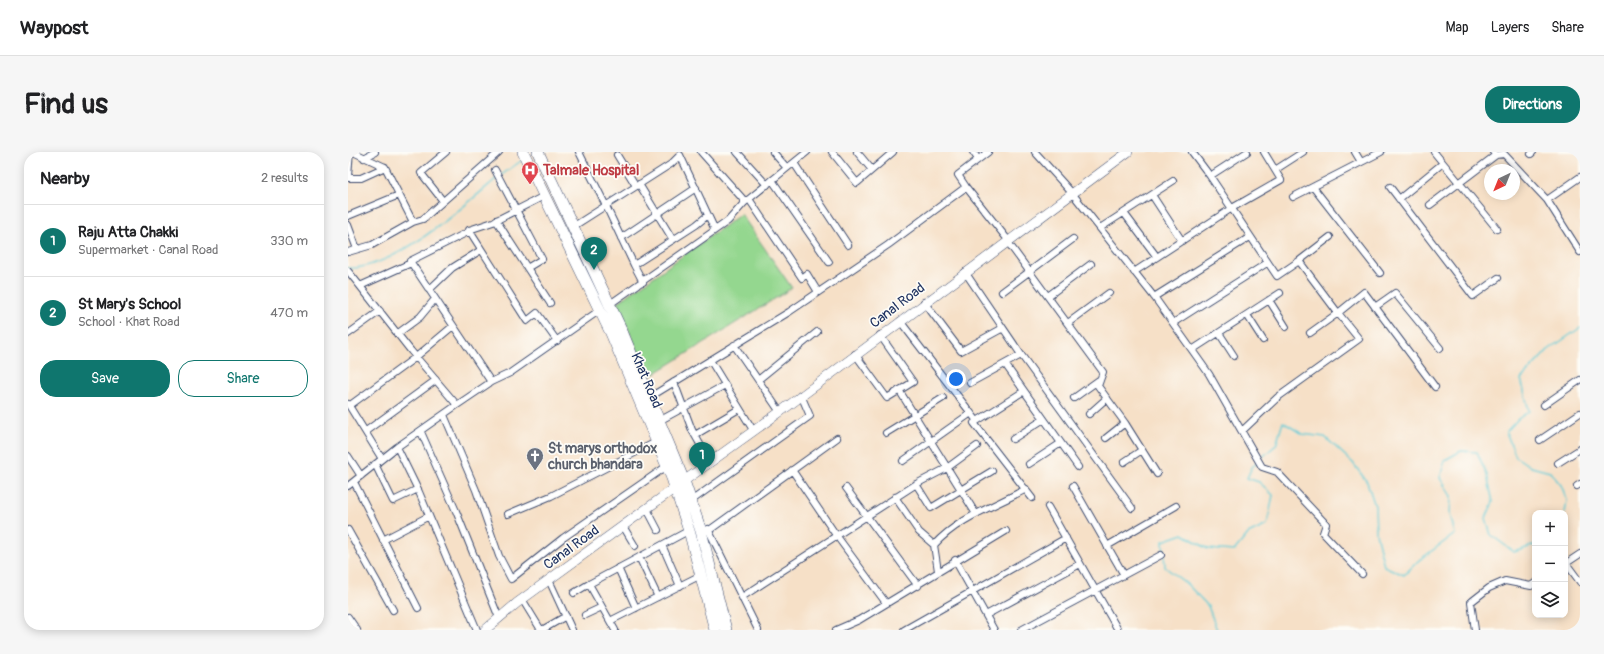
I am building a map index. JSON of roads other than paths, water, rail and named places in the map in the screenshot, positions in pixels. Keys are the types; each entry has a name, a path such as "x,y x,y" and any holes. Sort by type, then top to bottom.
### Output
{"highway":[{"name":"Khat Road","path":"523,152 544,196 605,307 650,397 704,530 726,630"},
{"name":"Khat Road","path":"540,156 574,226 656,442 667,466 688,530 715,630"},
{"path":"675,488 684,480"}],"street":[{"path":"385,167 361,178 348,177 352,152 385,167 413,222"},
{"path":"364,158 375,152"},
{"path":"443,201 421,173 446,152"},
{"path":"579,152 643,282"},
{"path":"701,152 742,198 744,203"},
{"path":"737,152 767,185"},
{"path":"773,152 787,168"},
{"path":"832,152 857,183 893,152"},
{"path":"857,152 872,170"},
{"path":"973,152 978,159"},
{"path":"988,152 958,175 1103,372 1098,386 1125,423 1157,474"},
{"path":"1034,152 1072,193 1173,323 1209,374 1262,467 1277,472 1326,524 1323,533 1362,574"},
{"name":"Canal Road","path":"684,480 780,412 924,302 1128,152"},
{"path":"1192,152 1210,176 1277,276 1330,237"},
{"path":"1210,176 1247,152"},
{"path":"1134,272 1231,209 1281,180 1264,152"},
{"path":"1275,170 1303,152"},
{"path":"1355,152 1361,162"},
{"path":"1293,197 1381,152"},
{"path":"1434,152 1497,229"},
{"path":"348,252 372,245 413,222 423,219 497,153"},
{"path":"348,486 397,447 421,432 457,405 491,382 510,373 716,230 728,221 744,203 805,153"},
{"path":"1430,205 1495,153 1504,154 1547,200 1580,252"},
{"path":"574,226 671,164 680,154 716,230"},
{"path":"617,155 658,214 673,240"},
{"path":"794,163 848,245"},
{"path":"1400,199 1443,163"},
{"path":"495,170 542,259 527,268"},
{"path":"1547,200 1580,177"},
{"path":"772,180 829,262"},
{"path":"1100,228 1173,181"},
{"path":"650,397 818,292 888,245 966,187"},
{"path":"1314,187 1380,273"},
{"path":"1390,187 1473,296 1498,278"},
{"path":"621,238 696,188"},
{"path":"348,216 399,195"},
{"path":"1152,195 1182,241"},
{"path":"360,286 411,263 410,261 468,232 469,230 496,220 544,196"},
{"path":"749,199 802,278 807,274 818,292"},
{"path":"1124,213 1157,257"},
{"path":"634,266 696,225 708,215"},
{"path":"496,220 550,303"},
{"path":"348,225 357,249"},
{"path":"469,230 527,321 537,313 557,341"},
{"path":"1154,297 1250,237"},
{"path":"1002,292 1073,239"},
{"path":"429,290 452,268 481,250"},
{"path":"1242,431 1278,397 1359,339 1299,261"},
{"path":"411,263 491,382"},
{"path":"1173,323 1268,263"},
{"path":"1048,296 1091,264"},
{"path":"349,272 416,357 457,405"},
{"path":"965,272 1021,355 1132,508"},
{"path":"1310,333 1364,292 1435,387"},
{"path":"1376,307 1395,292 1440,348"},
{"path":"1068,323 1109,293"},
{"path":"1192,350 1280,293"},
{"path":"398,334 420,317 435,299"},
{"path":"1269,300 1286,327"},
{"path":"924,302 961,351 1003,328"},
{"path":"348,334 380,311"},
{"path":"1247,315 1263,340"},
{"path":"900,321 977,421"},
{"path":"382,459 349,405 416,357 452,326"},
{"path":"758,380 817,332"},
{"path":"1219,333 1234,356"},
{"path":"855,354 887,398 912,382 880,335"},
{"path":"734,345 780,412"},
{"path":"970,383 1021,355"},
{"path":"710,360 753,430"},
{"path":"1005,364 1078,467"},
{"path":"366,431 436,380"},
{"path":"1074,398 1099,380"},
{"path":"1544,405 1580,380"},
{"path":"674,382 683,408 695,435 710,462"},
{"path":"659,421 725,385"},
{"path":"899,390 976,514"},
{"path":"1024,391 974,423 1032,498"},
{"path":"691,501 810,416 801,396"},
{"path":"886,433 943,398"},
{"path":"1089,414 1107,398"},
{"path":"695,435 739,409"},
{"path":"903,461 971,413"},
{"path":"1540,440 1580,413"},
{"path":"444,415 476,490 499,556 511,579 563,538 667,466"},
{"path":"1013,439 1044,419"},
{"path":"1106,438 1125,423"},
{"path":"421,432 456,511 499,618"},
{"path":"758,630 742,596 704,530 837,438"},
{"path":"508,514 551,496 656,442"},
{"path":"1029,464 1061,443"},
{"path":"742,596 866,515 916,484 947,468 977,446"},
{"path":"397,447 418,489 477,630"},
{"path":"1558,463 1580,449"},
{"path":"1124,462 1142,450"},
{"path":"348,456 361,476"},
{"path":"375,464 393,501 418,489"},
{"path":"792,470 836,535 886,603"},
{"path":"916,484 931,508 992,472"},
{"path":"354,482 418,608"},
{"path":"1073,486 1124,575"},
{"name":"Canal Road","path":"485,630 522,599 675,488"},
{"path":"846,488 918,585"},
{"path":"934,545 944,534 976,514 1026,489"},
{"path":"895,497 919,532 934,545 938,571"},
{"path":"1107,546 1176,506"},
{"path":"1048,507 1118,630"},
{"path":"647,509 658,530"},
{"path":"383,540 429,516"},
{"path":"623,526 635,546"},
{"path":"348,530 393,610"},
{"path":"574,593 688,530"},
{"path":"836,630 859,620 1006,531"},
{"path":"904,630 972,590 1066,538"},
{"path":"662,545 680,586"},
{"path":"1568,562 1580,554"},
{"path":"1021,630 1161,555"},
{"path":"639,557 658,597"},
{"path":"956,560 994,630"},
{"path":"986,615 1080,564"},
{"path":"1568,566 1580,582"},
{"path":"618,568 636,608"},
{"path":"610,621 701,575"},
{"path":"549,580 572,630"},
{"path":"1475,630 1471,602 1477,597 1489,588 1505,581 1532,585"},
{"path":"589,584 615,630"},
{"path":"522,599 542,630 566,616"},
{"path":"585,615 602,607"},
{"path":"348,617 357,630"}],"waterway":[{"path":"500,176 521,161"},
{"path":"348,268 366,266 386,259 406,248 447,220 497,178"},
{"path":"1565,510 1567,500 1561,485 1550,472 1531,467 1516,457 1506,432 1518,419 1529,411 1521,379 1548,350 1580,328"},
{"path":"1260,459 1276,445 1283,422 1302,434 1325,437 1353,463 1367,482 1375,506 1376,533 1384,566 1404,575 1418,561 1455,534 1450,514 1451,496 1440,478 1445,460 1461,451 1477,452 1487,475 1493,502 1486,518 1491,535 1514,552 1532,546"},
{"path":"1217,630 1208,606 1188,585 1165,567 1163,541 1183,534 1208,549 1234,551 1248,534 1267,525 1273,495 1259,482 1247,478 1252,467 1258,462"}],"place":[{"name":"Talmale Hospital","path":"530,185"},
{"name":"St Mary's School","path":"594,270"},
{"name":"St marys orthodox church bhandara","path":"535,471"},
{"name":"Raju Atta Chakki","path":"702,475"}]}
